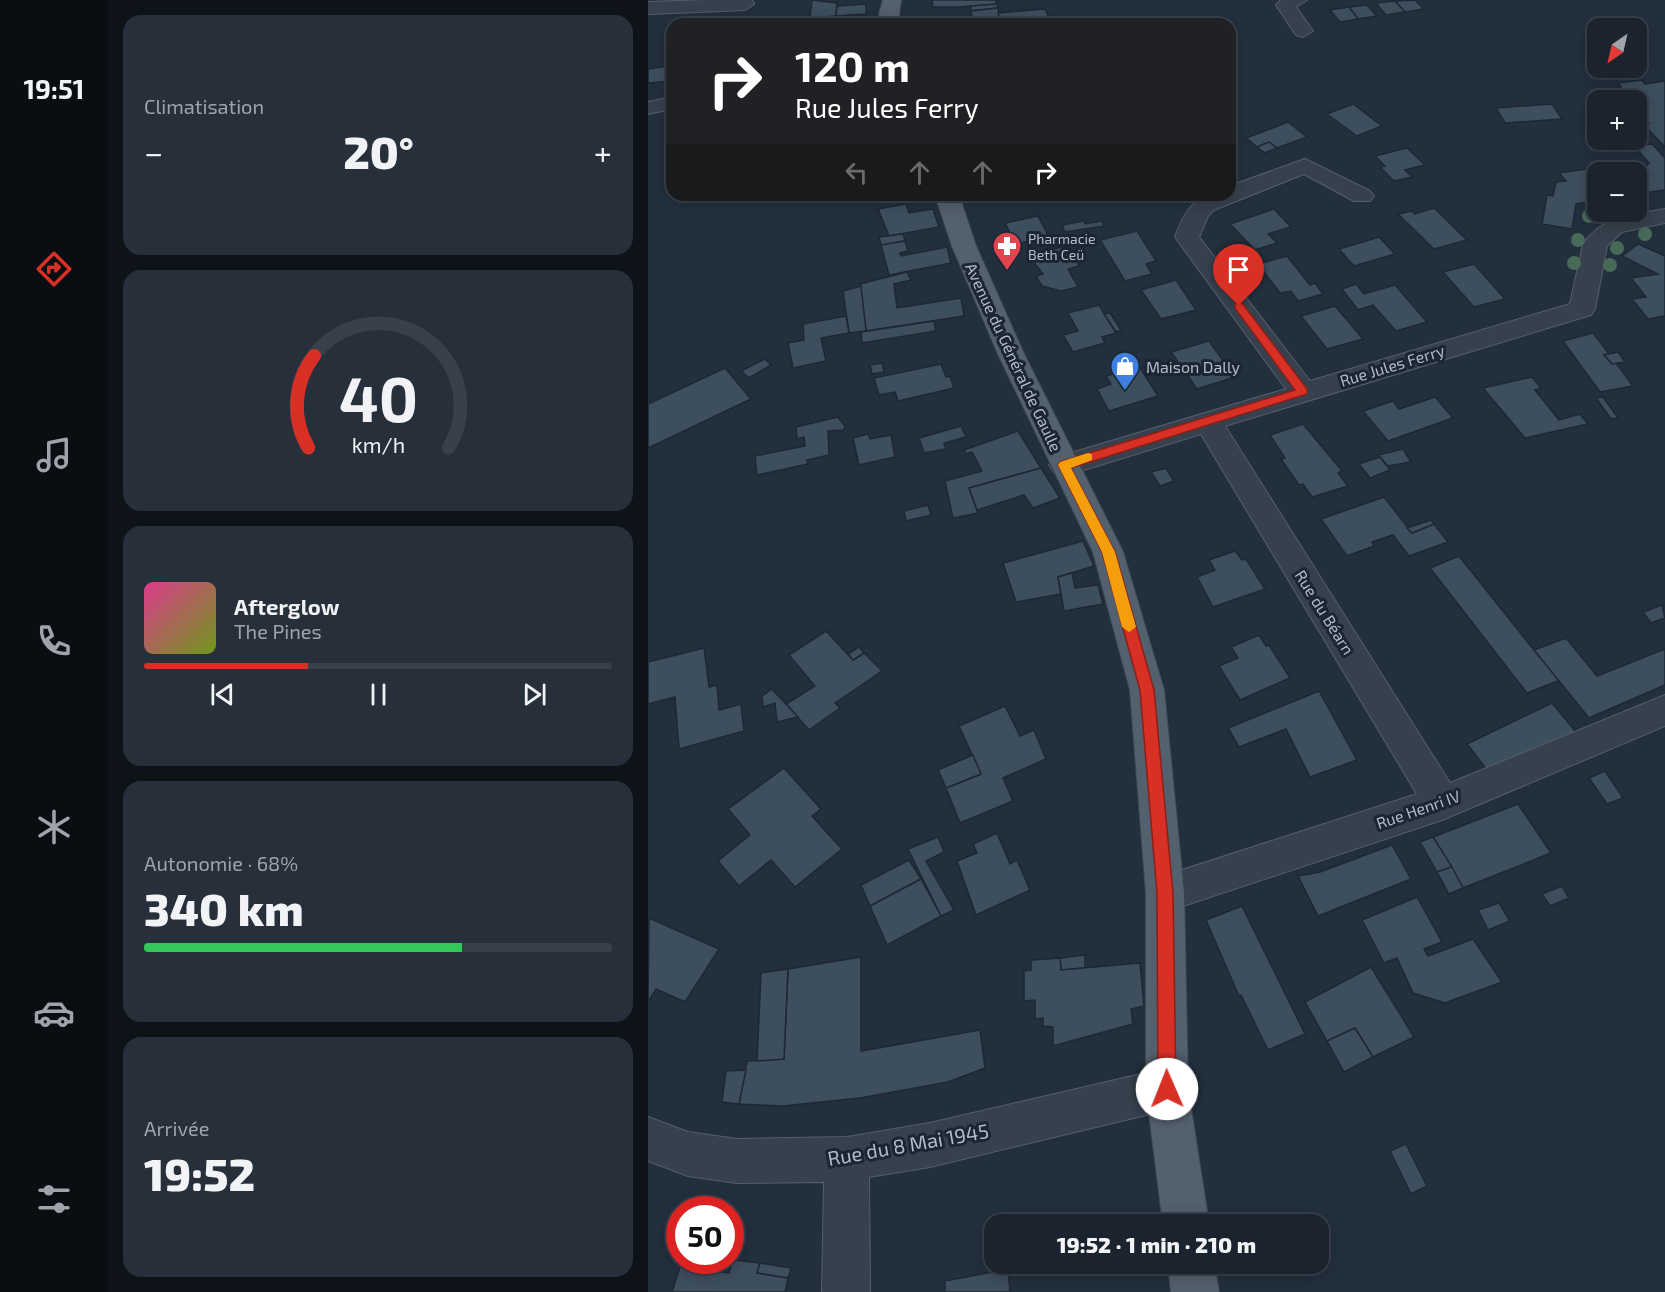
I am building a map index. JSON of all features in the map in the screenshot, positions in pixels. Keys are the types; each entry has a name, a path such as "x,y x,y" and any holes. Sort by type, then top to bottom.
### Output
{"main road":[{"path":"890,18 892,0"},
{"name":"Avenue du Général de Gaulle","path":"949,201 963,246 1064,465 1108,552 1147,690 1165,893 1167,1089 1185,1214"},
{"path":"1193,1274 1195,1292"}],"street":[{"path":"1298,0 1285,5 1303,32"},
{"path":"648,8 745,4"},
{"path":"648,108 666,104"},
{"path":"1236,192 1305,166 1362,196"},
{"path":"1212,201 1204,204 1193,220 1188,237 1303,392"},
{"name":"Rue Jules Ferry","path":"1064,465 1582,309 1595,244 1614,226 1665,216"},
{"name":"Rue du Béarn","path":"1208,422 1442,803"},
{"name":"Rue Henri IV","path":"1165,893 1442,803 1665,710"},
{"name":"Rue du 8 Mai 1945","path":"648,1139 688,1154 737,1161 847,1159 930,1145 1167,1089"},
{"path":"846,1292 847,1159"}],"building":[{"path":"812,0 837,3 836,16 810,18"},
{"path":"932,0 1001,1 996,1 997,4 933,7"},
{"path":"1415,0 1424,9 1405,12 1395,1"},
{"path":"1395,1 1405,12 1386,15 1376,3"},
{"path":"866,4 866,14 836,16 837,6"},
{"path":"997,4 998,8 971,11 971,6"},
{"path":"1367,5 1377,16 1358,19 1349,7"},
{"path":"1349,7 1358,19 1340,22 1330,10"},
{"path":"998,8 1000,18 963,18 972,17 971,11"},
{"path":"1045,9 1049,18 999,18 998,13"},
{"path":"666,66 666,82 648,83 648,69"},
{"path":"1642,80 1645,84 1665,81 1665,147 1647,128 1649,123 1647,122 1647,90 1616,90 1614,88 1621,87 1618,83"},
{"path":"1353,104 1382,126 1357,136 1327,114"},
{"path":"1552,104 1562,119 1505,123 1496,108"},
{"path":"1288,122 1307,137 1277,148 1269,142 1257,147 1246,138"},
{"path":"1269,142 1277,148 1265,153 1257,147"},
{"path":"1652,144 1665,158 1665,190 1647,192 1647,165 1649,163 1638,150 1647,150 1647,145"},
{"path":"1407,148 1425,165 1405,170 1412,177 1394,181 1380,167 1385,166 1375,156"},
{"path":"1587,169 1587,202 1576,204 1572,229 1542,224 1547,195 1553,196 1556,182 1566,181 1559,173"},
{"path":"906,204 909,213 933,209 939,227 889,236 878,209"},
{"path":"1434,208 1467,240 1434,249 1398,214 1411,211 1415,214"},
{"path":"1274,209 1291,227 1268,234 1277,243 1255,250 1230,224"},
{"path":"1038,216 1049,237 1016,244 1005,223"},
{"path":"1084,221 1085,224 1102,221 1104,226 1065,232 1062,225"},
{"path":"1137,231 1156,261 1146,264 1152,274 1125,281 1100,240"},
{"path":"903,234 905,241 881,245 879,237"},
{"path":"1379,237 1395,254 1354,266 1339,249"},
{"path":"905,241 908,251 900,253 901,256 947,247 951,263 889,275 881,245"},
{"path":"1638,244 1665,256 1665,316 1648,319 1632,299 1646,297 1631,278 1658,274 1622,256"},
{"path":"1068,246 1079,266 1068,269 1078,287 1061,291 1042,286 1036,276 1043,274 1035,264 1038,252"},
{"path":"1287,256 1310,285 1315,283 1323,294 1298,301 1291,291 1280,293 1258,264"},
{"path":"1474,264 1505,299 1474,307 1443,272"},
{"path":"907,272 911,280 894,284 897,308 961,298 964,316 866,331 860,284"},
{"path":"1176,280 1196,310 1161,319 1141,290"},
{"path":"1356,284 1364,294 1395,285 1427,322 1396,331 1373,305 1358,310 1342,289"},
{"path":"861,286 866,331 849,333 843,291"},
{"path":"1099,305 1116,333 1102,337 1105,343 1073,352 1063,335 1078,331 1068,313"},
{"path":"1335,306 1363,339 1327,349 1301,316"},
{"path":"1110,313 1121,330 1116,332 1104,314"},
{"path":"846,316 849,333 821,338 826,361 793,368 788,343 804,340 803,324"},
{"path":"934,321 936,331 862,343 861,332"},
{"path":"1593,333 1609,354 1604,355 1612,364 1616,363 1633,386 1600,392 1563,341"},
{"path":"1209,341 1235,377 1197,389 1171,352"},
{"path":"1618,352 1625,362 1612,364 1604,355"},
{"path":"765,359 771,365 749,378 741,371"},
{"path":"882,363 884,372 872,374 870,365"},
{"path":"941,364 946,377 950,376 954,388 898,401 895,392 879,395 874,378"},
{"path":"1139,366 1158,396 1109,411 1097,389 1111,384 1106,376"},
{"path":"725,368 751,399 648,448 648,404"},
{"path":"1532,377 1541,388 1535,390 1559,420 1580,414 1588,424 1525,438 1483,388"},
{"path":"1435,397 1453,418 1388,441 1363,411 1393,401 1399,409"},
{"path":"1603,397 1618,418 1611,419 1596,398"},
{"path":"838,417 845,426 844,430 828,431 829,455 807,460 808,464 757,475 755,456 805,446 804,437 797,439 796,427"},
{"path":"1303,424 1342,471 1338,473 1348,486 1312,497 1303,484 1299,485 1281,459 1285,458 1270,435"},
{"path":"961,426 966,437 944,443 946,449 924,453 919,438"},
{"path":"1018,431 1041,468 969,488 978,513 953,518 945,481 982,471 972,452 966,454 964,450"},
{"path":"868,434 870,439 891,435 895,457 859,465 853,438"},
{"path":"1403,449 1411,462 1388,466 1378,455"},
{"path":"1380,457 1390,470 1370,478 1359,464"},
{"path":"1041,468 1060,498 1033,508 1024,495 977,510 969,488"},
{"path":"1166,468 1174,481 1160,486 1151,472"},
{"path":"1384,497 1412,533 1434,524 1448,542 1409,556 1393,535 1372,542 1374,546 1347,556 1321,519"},
{"path":"928,505 931,515 906,521 904,511"},
{"path":"1431,520 1434,524 1412,533 1407,528"},
{"path":"1083,541 1094,566 1058,577 1061,594 1016,602 1003,563"},
{"path":"1235,551 1242,560 1246,559 1265,589 1213,607 1197,577 1215,570 1209,560"},
{"path":"1459,556 1560,680 1527,693 1430,568"},
{"path":"1072,573 1075,588 1098,585 1103,604 1064,611 1058,577"},
{"path":"1662,605 1665,618 1651,623 1643,612"},
{"path":"826,631 853,660 864,653 882,671 835,703 840,708 809,730 786,704 815,686 789,655"},
{"path":"1259,635 1266,646 1269,645 1290,678 1240,700 1219,666 1238,658 1231,647"},
{"path":"1566,638 1597,676 1665,649 1665,685 1589,718 1534,650"},
{"path":"859,647 864,653 853,660 848,654"},
{"path":"704,648 709,687 717,685 719,710 741,704 744,731 679,749 675,697 648,704 648,662"},
{"path":"772,689 798,717 777,722 775,703 763,707 762,696"},
{"path":"1319,691 1357,760 1310,777 1286,729 1239,747 1228,728"},
{"path":"1552,703 1576,732 1491,775 1467,744"},
{"path":"1005,706 1020,736 1034,730 1046,759 1003,778 1013,801 960,823 946,788 981,774 959,726"},
{"path":"973,755 981,774 946,788 938,770"},
{"path":"784,768 821,809 812,816 842,849 795,887 771,860 739,886 718,861 750,835 728,809"},
{"path":"1605,771 1623,798 1607,804 1589,778"},
{"path":"1518,804 1551,853 1463,888 1433,837"},
{"path":"997,833 1010,864 1017,860 1030,890 976,915 957,861 977,853 973,844"},
{"path":"938,837 944,852 926,861 954,910 941,916 908,849"},
{"path":"1433,837 1452,867 1437,872 1420,842"},
{"path":"1392,845 1411,879 1318,916 1298,876 1320,872"},
{"path":"909,860 921,879 870,906 861,885"},
{"path":"1452,867 1463,888 1449,894 1437,872"},
{"path":"921,879 941,916 887,945 870,906"},
{"path":"1562,886 1569,898 1550,906 1542,894"},
{"path":"1417,897 1442,942 1424,949 1428,956 1473,939 1502,982 1445,1003 1413,993 1397,958 1384,963 1362,920"},
{"path":"1499,903 1510,921 1488,930 1478,910"},
{"path":"1242,906 1305,1034 1268,1050 1241,995 1239,996 1206,920"},
{"path":"649,918 719,949 685,1002 656,989 648,1002"},
{"path":"1085,955 1085,968 1061,970 1060,958"},
{"path":"861,957 861,1051 980,1030 985,1068 948,1082 860,1098 783,1106 739,1104 747,1061 784,1059 788,969"},
{"path":"1060,958 1061,970 1140,963 1144,1006 1131,1009 1133,1024 1053,1046 1053,1027 1043,1026 1043,1018 1035,1019 1035,1000 1024,1001 1024,971 1031,970 1031,960"},
{"path":"1371,967 1414,1037 1373,1057 1355,1028 1327,1041 1305,1002"},
{"path":"788,969 784,1059 757,1061 761,973"},
{"path":"1355,1028 1373,1057 1344,1072 1327,1041"},
{"path":"746,1070 739,1104 722,1102 726,1071"},
{"path":"1406,1144 1427,1186 1411,1194 1390,1151"},
{"path":"744,1261 760,1263 757,1273 788,1278 785,1292 672,1292 678,1274 744,1274"},
{"path":"760,1263 791,1268 788,1278 757,1273"},
{"path":"984,1274 1008,1274 1010,1292 945,1292 945,1281"}],"slow traffic":[{"path":"1088,457 1064,465 1108,552 1129,627"}],"place":[{"name":"Pharmacie Beth Ceü","path":"1007,272"},
{"name":"Maison Dally","path":"1125,392"}],"route":[{"path":"1167,1089 1165,893 1147,690 1108,552 1064,465 1303,392 1239,306"}]}
